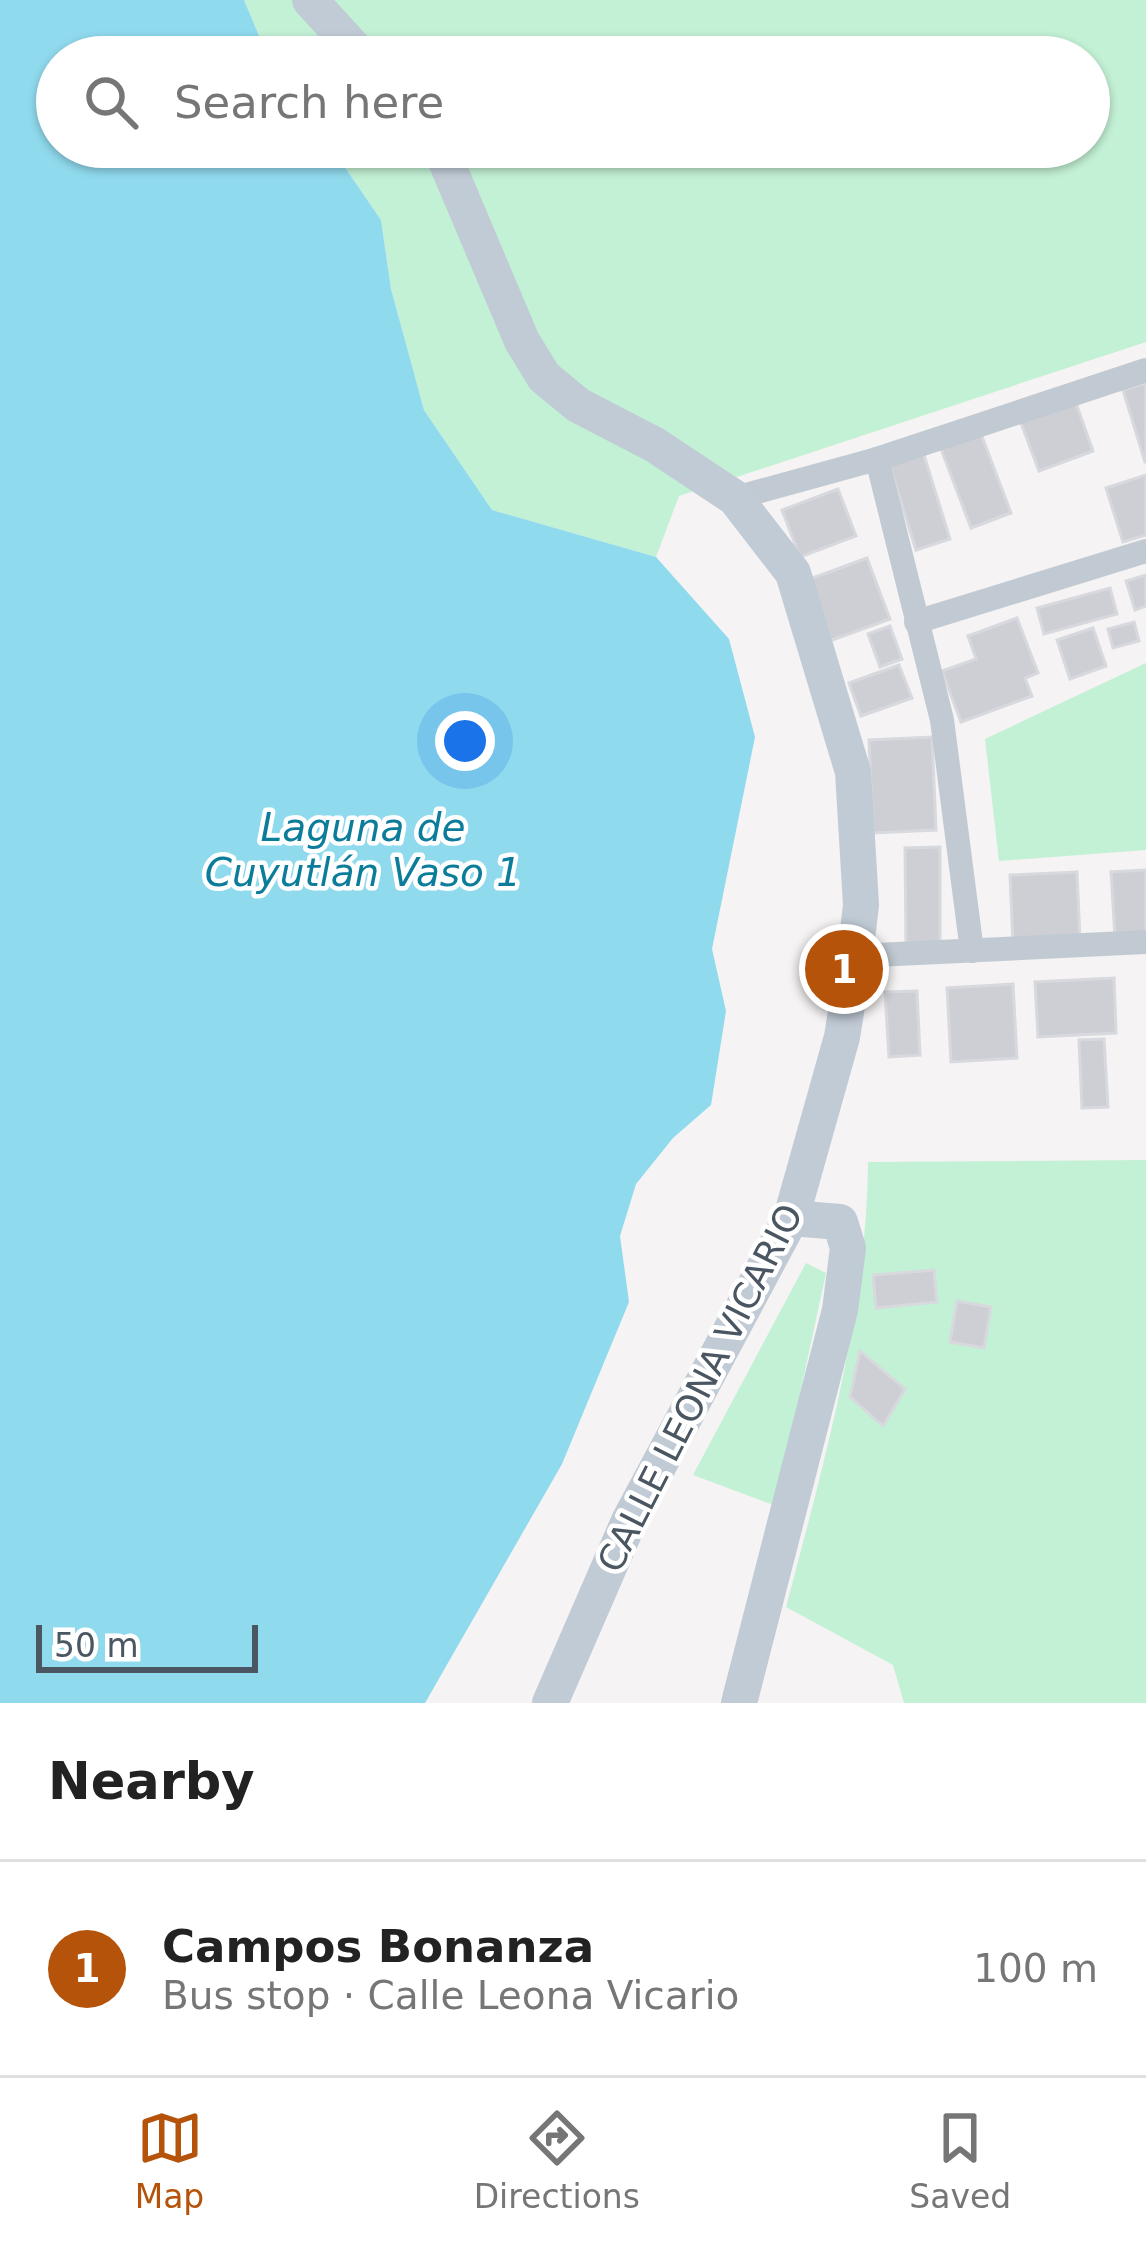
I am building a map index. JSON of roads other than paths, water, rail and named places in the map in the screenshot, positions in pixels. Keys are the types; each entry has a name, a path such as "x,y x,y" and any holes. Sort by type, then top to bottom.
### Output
{"main road":[{"path":"310,0 343,36"},
{"name":"CALLE LEONA VICARIO","path":"449,168 521,341 544,377 578,405 655,445 735,498 793,573 853,772 861,905 855,956 842,1037 791,1218 629,1521 550,1703"},
{"path":"739,1703 840,1310 848,1248 840,1222 791,1218"}],"street":[{"path":"735,498 877,459 1146,370"},
{"path":"877,459 942,720 972,951"},
{"path":"916,622 1146,551"},
{"path":"855,956 1146,942"}],"water":[{"name":"Laguna de Cuyutlán Vaso 1","path":"0,0 244,0 259,36 36,36 36,168 345,168 381,220 391,289 424,410 492,510 656,557 729,639 755,737 712,949 726,1011 711,1105 673,1138 636,1184 620,1236 629,1302 562,1464 425,1703 0,1703"}],"place":[{"name":"Campos Bonanza","path":"844,969"}]}
